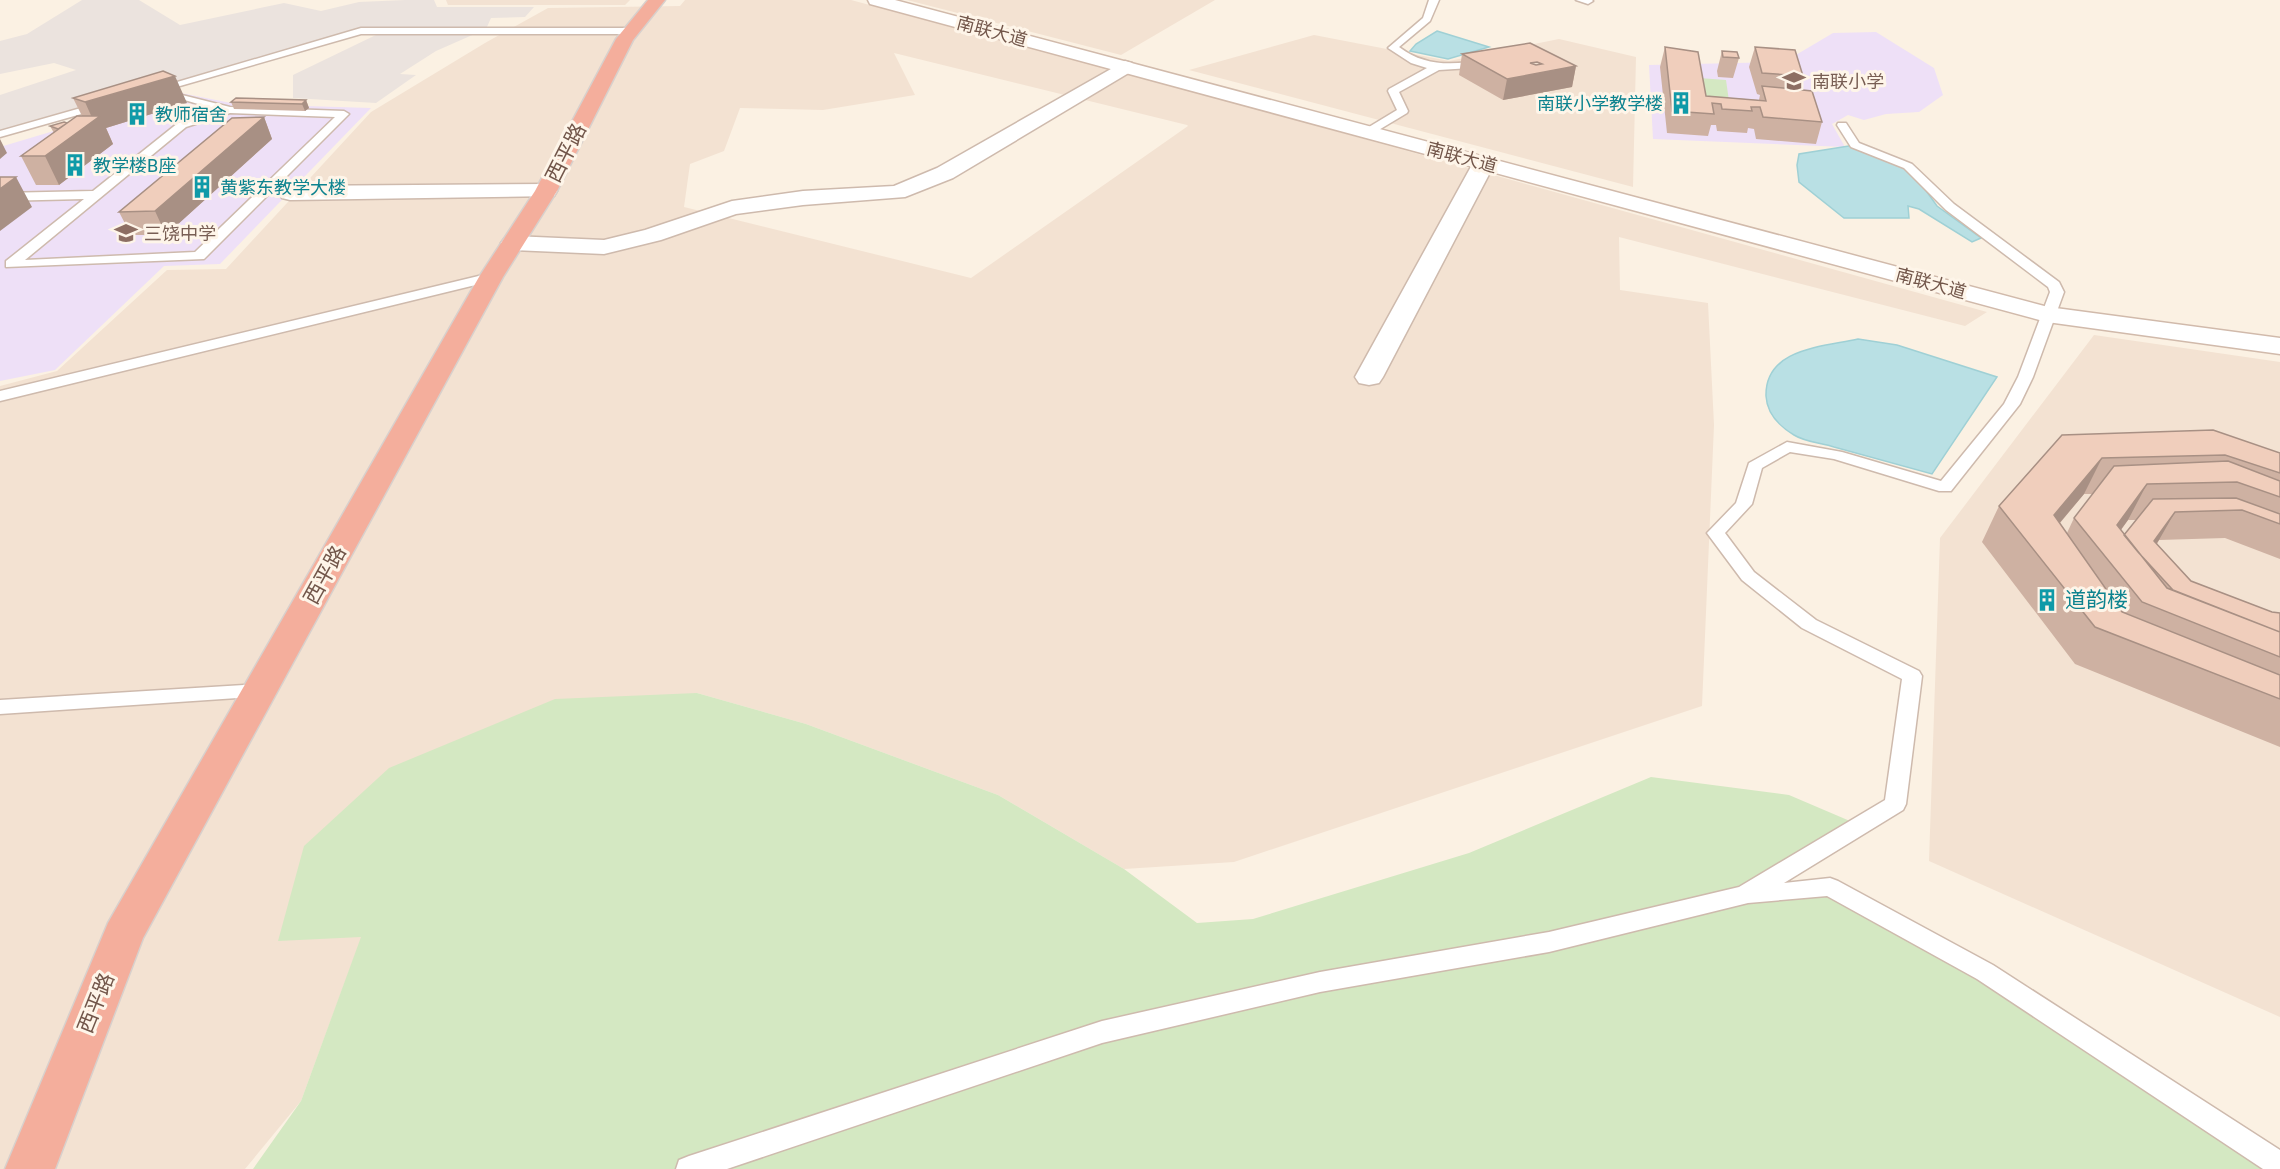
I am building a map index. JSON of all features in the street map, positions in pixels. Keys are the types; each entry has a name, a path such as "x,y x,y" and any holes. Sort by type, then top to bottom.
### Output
{"highway":[{"name":"西平路","path":"30,1169 123,935 491,277 546,191 625,39 657,0"}],"street":[{"name":"南联大道","path":"876,0 2047,314 2277,347"},
{"path":"513,243 604,246 653,235 732,208 803,198 897,192 945,173 1125,67"},
{"path":"1369,377 1484,163"},
{"path":"290,193 546,191"}],"lane":[{"path":"1434,0 1431,15 1419,29 1397,42 1393,48 1402,56 1450,69 1498,60"},
{"path":"147,92 361,31 632,30"},
{"path":"1368,132 1403,111 1393,91 1437,67"},
{"path":"182,96 229,110 344,114 199,256 11,264 182,125 229,110"},
{"path":"0,134 113,102"},
{"path":"1745,895 1895,804 1912,676 1809,624 1748,576 1716,532 1744,504 1755,466 1787,447 1836,455 1945,487 2012,404 2034,358 2056,292 2054,285 1950,207 1908,166 1855,145 1842,124"},
{"path":"264,194 290,193"},
{"path":"0,197 96,195"},
{"path":"0,396 491,277"},
{"path":"0,707 260,691"},
{"path":"689,1169 1102,1032 1320,982 1549,942 1745,895 1830,888 1985,972 2280,1165"}],"shaded area":[{"path":"82,0 139,0 180,25 284,3 321,11 359,2 405,0 434,0 437,7 534,7 525,17 491,18 486,29 436,51 400,74 416,75 376,103 293,98 293,75 378,34 342,36 0,132 0,95 76,70 54,63 0,74 0,41 27,34"},
{"path":"446,0 630,0 625,5 448,5"},
{"path":"685,0 851,0 1231,102 1987,312 1965,326 1619,237 1620,290 1708,303 1714,425 1702,706 1234,862 1124,869 998,795 806,724 697,693 362,936 301,1101 245,1169 0,1169 0,386 57,371 167,270 226,269 371,112 485,43 548,8 680,6","holes":["894,53 1187,125 971,278 684,207 690,164 724,151 740,108 823,110 915,95"]},
{"path":"907,0 1215,0 1121,55"},
{"name":"南联小学","path":"1876,32 1934,68 1943,95 1919,112 1886,114 1864,120 1848,115 1832,124 1845,147 1653,139 1649,65 1784,62 1833,33"},
{"path":"1314,35 1449,61 1559,39 1636,57 1633,187 1189,70"},
{"name":"三饶中学","path":"181,93 236,104 371,108 220,264 164,266 55,370 0,381 0,147"},
{"path":"2094,335 2280,362 2280,1017 1929,861 1940,538"}],"green space":[{"path":"1699,78 1726,80 1729,101 1702,99"},
{"path":"697,693 806,724 998,795 1124,869 1197,923 1253,919 1469,853 1651,777 1789,795 1864,827 1747,894 1830,887 2280,1165 2280,1169 253,1169 301,1101 361,937 278,941 304,846 389,768 555,699"}],"water":[{"path":"1437,31 1489,47 1448,59 1410,51 1416,44"},
{"path":"1855,145 1909,167 1937,206 1981,238 1972,242 1919,209 1908,206 1909,218 1844,218 1799,182 1797,165 1799,154"},
{"path":"1858,339 1897,345 1997,377 1932,474 1803,439 1783,428 1771,414 1766,396 1768,380 1775,368 1785,359 1798,352"}],"building":[{"path":"1530,43 1576,66 1507,79 1462,54"},
{"path":"1665,47 1698,52 1706,96 1766,101 1762,86 1812,91 1822,122 1763,117 1760,107 1751,107 1752,111 1722,109 1721,104 1712,103 1714,114 1672,111"},
{"path":"1755,47 1795,50 1803,76 1762,73"},
{"path":"1722,51 1737,52 1739,58 1723,57"},
{"path":"163,71 175,76 85,102 73,98"},
{"path":"236,98 306,100 302,104 231,102"},
{"path":"77,116 100,116 45,156 21,156"},
{"path":"264,117 155,211 119,212 232,118"},
{"path":"67,123 58,129 50,126"},
{"path":"0,177 16,177 0,189"},
{"path":"2213,430 2280,453 2280,473 2225,455 2102,458 2054,515 2122,612 2280,675 2280,699 2095,627 1999,506 2062,435"},
{"path":"2228,461 2280,481 2280,497 2237,482 2147,484 2117,525 2167,588 2280,632 2280,657 2142,602 2074,518 2114,466"},
{"path":"2236,498 2280,514 2280,524 2242,510 2175,512 2154,541 2191,581 2280,613 2280,632 2173,590 2124,535 2153,499"}],"place":[{"name":"南联小学","path":"1794,81"},
{"name":"南联小学教学楼","path":"1681,103"},
{"name":"教师宿舍","path":"137,114"},
{"name":"教学楼B座","path":"75,165"},
{"name":"黄紫东教学大楼","path":"202,187"},
{"name":"三饶中学","path":"126,233"},
{"name":"道韵楼","path":"2047,600"}]}
